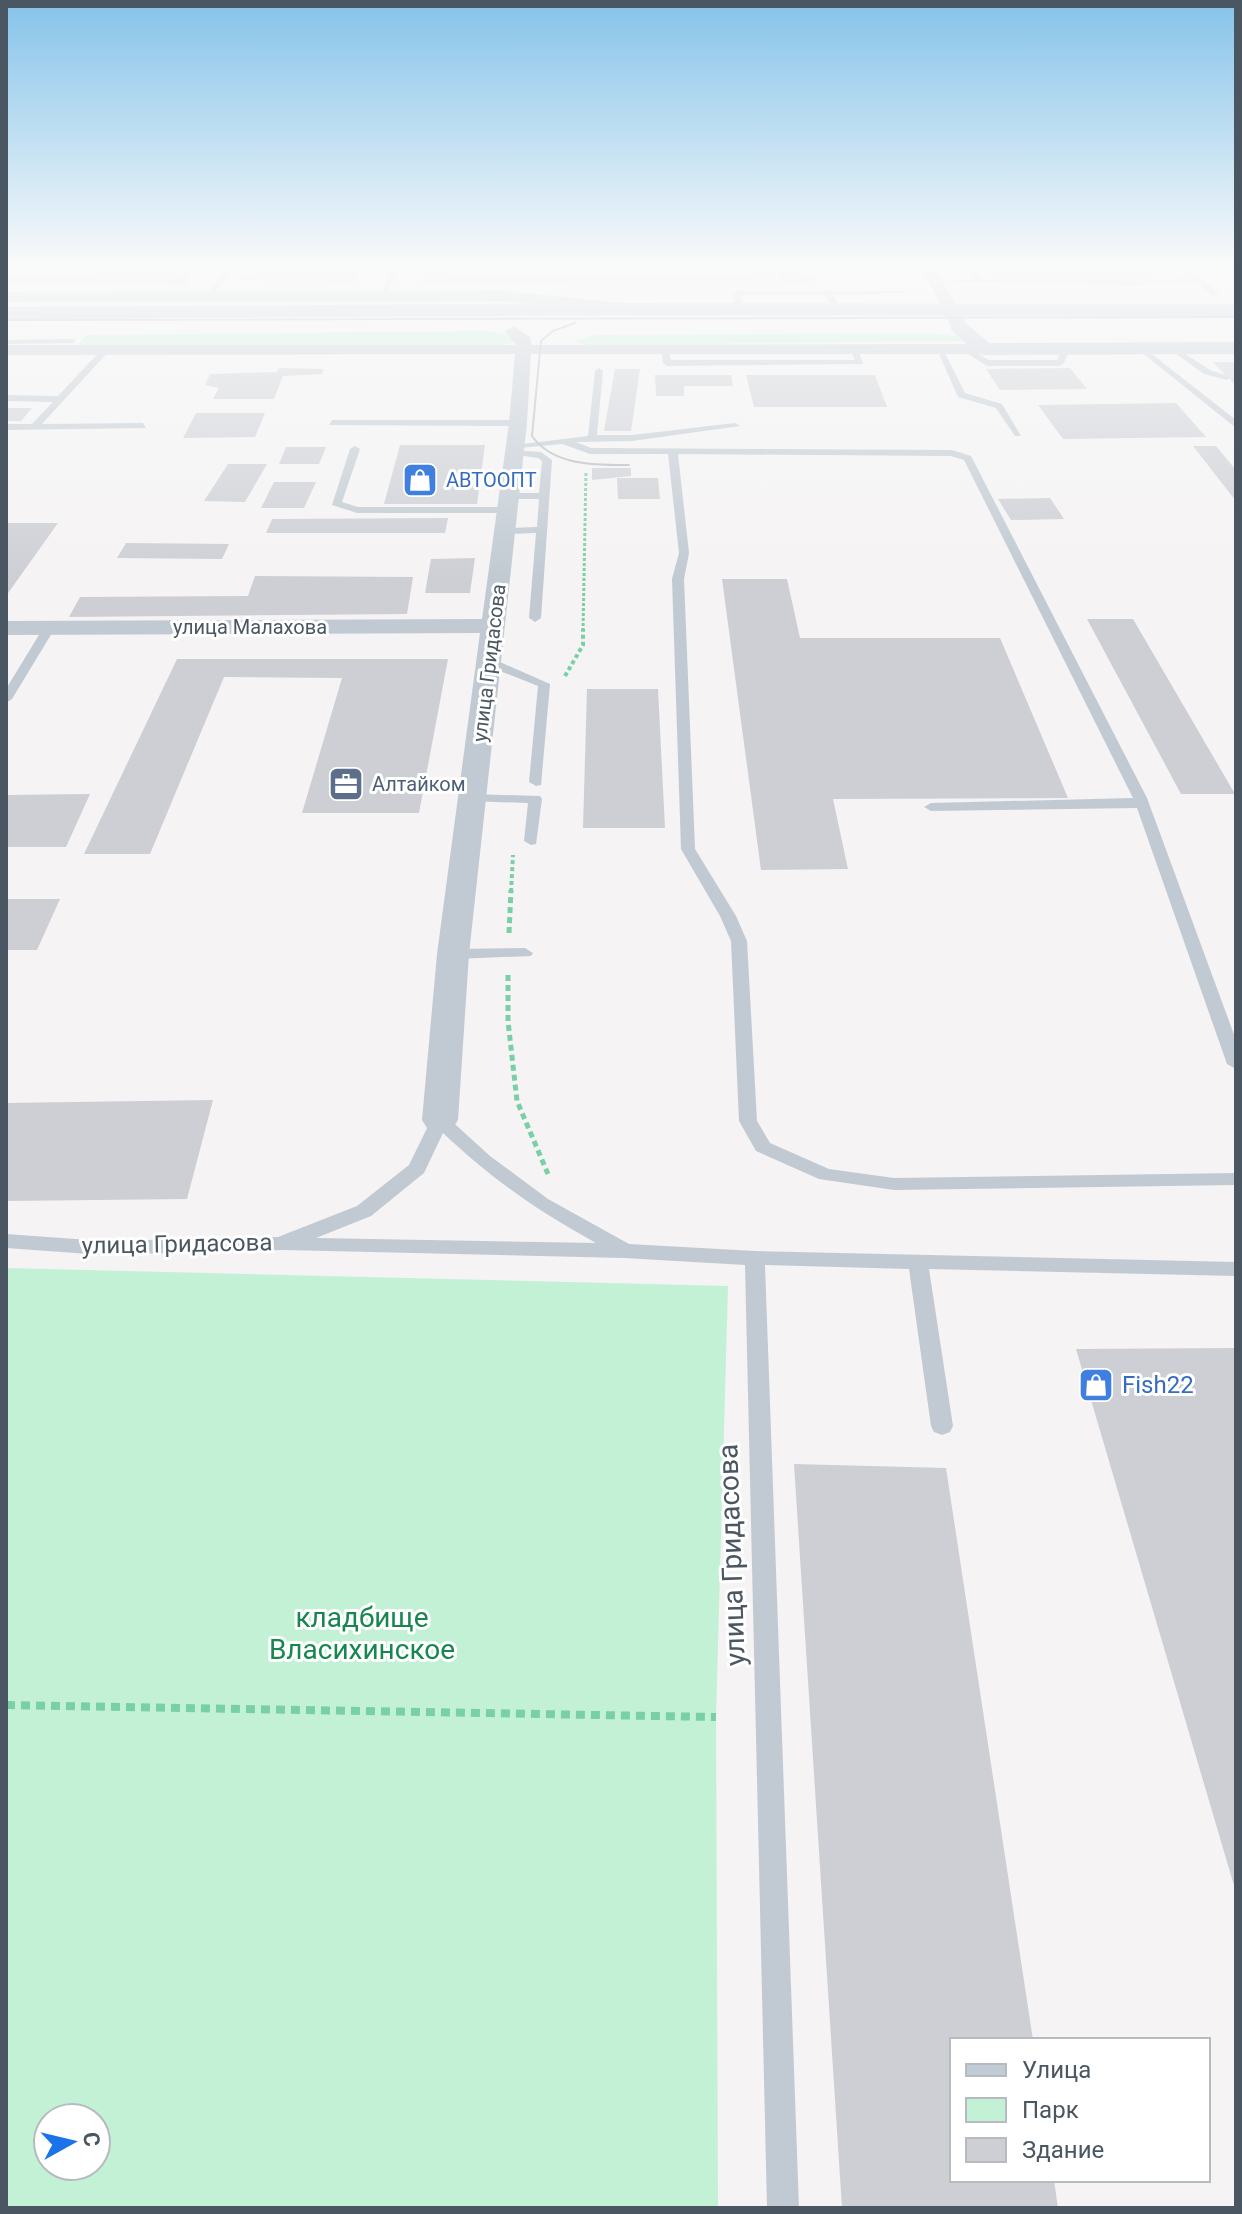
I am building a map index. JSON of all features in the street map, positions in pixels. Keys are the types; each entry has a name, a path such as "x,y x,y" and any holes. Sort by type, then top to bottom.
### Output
{"street":[{"name":"улица Гридасова","path":"440,1120 453,954 516,440 521,371"},
{"name":"улица Малахова","path":"6,628 493,626"}],"lane":[{"path":"34,427 86,371"},
{"path":"591,445 599,371"},
{"path":"950,371 961,395 999,406 1018,434"},
{"path":"1170,371 1236,425"},
{"path":"1206,371 1227,377"},
{"path":"6,398 60,399"},
{"path":"332,423 673,453 952,453 968,458 1140,798 1236,1064"},
{"path":"7,427 143,426"},
{"path":"591,445 735,426"},
{"path":"516,440 547,460 535,618"},
{"path":"355,449 336,503 339,507 357,510 507,512 544,496"},
{"path":"673,453 684,553 678,579 688,849 696,868 731,916 739,941 748,1121 763,1147 826,1175 894,1184 1236,1179"},
{"path":"507,512 541,530"},
{"path":"6,699 49,628"},
{"path":"489,662 544,684 536,782"},
{"path":"471,798 535,799 531,841"},
{"path":"931,807 1101,806 1136,804 1140,798"},
{"path":"453,954 516,953"},
{"path":"440,1120 483,1160 541,1204 625,1251"},
{"name":"улица Гридасова","path":"6,1241 103,1248 280,1244 364,1211 417,1169 440,1120"},
{"path":"280,1244 1236,1269"},
{"name":"улица Гридасова","path":"755,1258 783,2208"},
{"path":"918,1262 942,1426"}],"path":[{"path":"544,694 560,684 583,645 586,469 591,445"},
{"path":"531,841 513,850 516,953 508,1021 517,1101 532,1143 550,1178"},
{"path":"6,1705 716,1717"}],"green space":[{"name":"кладбище Власихинское","path":"6,1268 728,1286 716,1717 718,2208 6,2208"}],"building":[{"path":"323,371 322,374 283,376 274,399 213,399 219,388 205,385 210,374"},
{"path":"615,371 640,371 631,431 604,431"},
{"path":"988,371 1073,371 1087,389 1000,390"},
{"path":"1222,371 1236,371 1236,386"},
{"path":"655,375 731,375 733,386 684,386 684,396 656,396"},
{"path":"746,375 875,375 887,407 754,407"},
{"path":"1176,403 1206,437 1063,439 1038,405"},
{"path":"6,408 32,408 21,421 6,421"},
{"path":"196,413 265,413 255,437 183,438"},
{"name":"АВТООПТ","path":"400,445 485,445 477,504 384,504"},
{"path":"1193,446 1216,446 1236,470 1236,501"},
{"path":"286,447 326,447 319,464 279,464"},
{"path":"228,464 267,464 245,502 204,501"},
{"path":"592,468 631,468 631,476 592,480"},
{"path":"617,478 658,478 660,499 618,499"},
{"path":"274,482 316,482 304,508 261,508"},
{"path":"1050,498 1064,519 1011,520 998,499"},
{"path":"448,518 445,533 266,533 272,519"},
{"path":"6,523 58,523 6,596"},
{"path":"126,543 229,544 222,559 117,558"},
{"path":"475,558 470,593 425,593 431,559"},
{"path":"255,576 413,577 407,614 69,617 80,597 248,596"},
{"path":"722,579 787,579 800,638 1000,638 1068,798 833,799 848,869 761,870"},
{"path":"1087,619 1133,619 1235,794 1181,794"},
{"path":"177,659 448,659 419,813 302,813 342,678 224,677 150,854 84,854"},
{"path":"587,689 658,689 665,828 583,828"},
{"path":"90,794 66,847 6,847 6,795"},
{"path":"6,899 60,899 37,950 6,950"},
{"path":"213,1100 187,1199 6,1201 6,1103"},
{"path":"1236,1348 1236,1889 1235,1889 1076,1349"},
{"path":"794,1464 946,1468 1033,2038 950,2038 950,2182 1054,2182 1058,2208 842,2208"}],"tram line":[{"path":"538,371 532,436 541,446 576,462 629,465"}],"place":[{"name":"АВТООПТ","path":"420,480"},
{"name":"Алтайком","path":"346,784"},
{"name":"Fish22","path":"1096,1385"}]}
